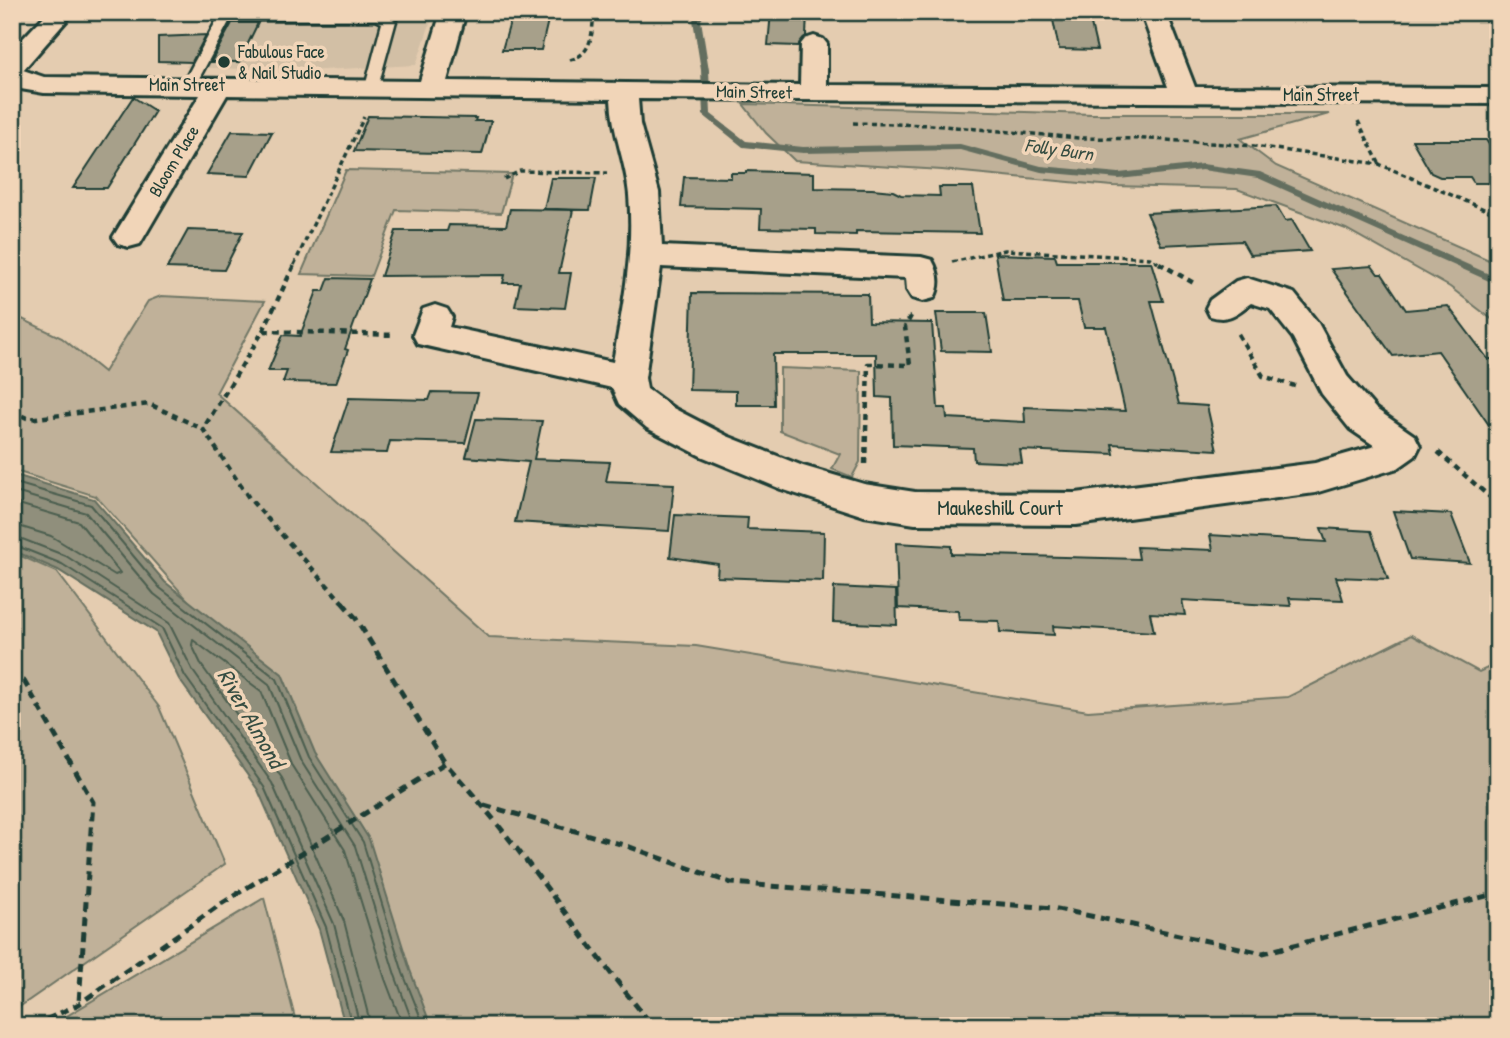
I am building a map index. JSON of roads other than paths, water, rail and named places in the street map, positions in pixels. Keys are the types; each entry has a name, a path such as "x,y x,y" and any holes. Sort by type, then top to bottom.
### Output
{"street":[{"path":"12,66 62,12"},
{"path":"431,88 454,12"},
{"path":"1153,12 1184,94"},
{"path":"814,44 821,92"},
{"name":"Main Street","path":"12,75 24,82 44,85 1498,96"},
{"name":"Bloom Place","path":"98,234 141,238 219,86"},
{"path":"433,326 628,378 647,257 644,192 626,124 624,90"},
{"path":"647,257 922,279"},
{"name":"Maukeshill Court","path":"628,378 631,395 660,418 703,440 794,478 864,500 915,508 1076,509 1184,498 1315,478 1385,458 1415,444 1363,419 1334,385 1306,332 1282,301 1247,289 1222,307"}],"lane":[{"path":"189,85 225,17 241,14 378,16 389,21 375,88"}],"water":[{"name":"River Almond","path":"12,474 94,499 165,582 282,674 315,753 369,839 410,970 431,1026 345,1026 319,929 258,790 179,679 156,632 58,570 12,550"}],"waterway":[{"name":"Folly Burn","path":"702,12 697,20 705,70 707,115 743,144 803,150 960,147 1041,169 1119,176 1202,167 1260,175 1498,282"}],"place":[{"name":"Fabulous Face & Nail Studio","path":"224,62"}]}
